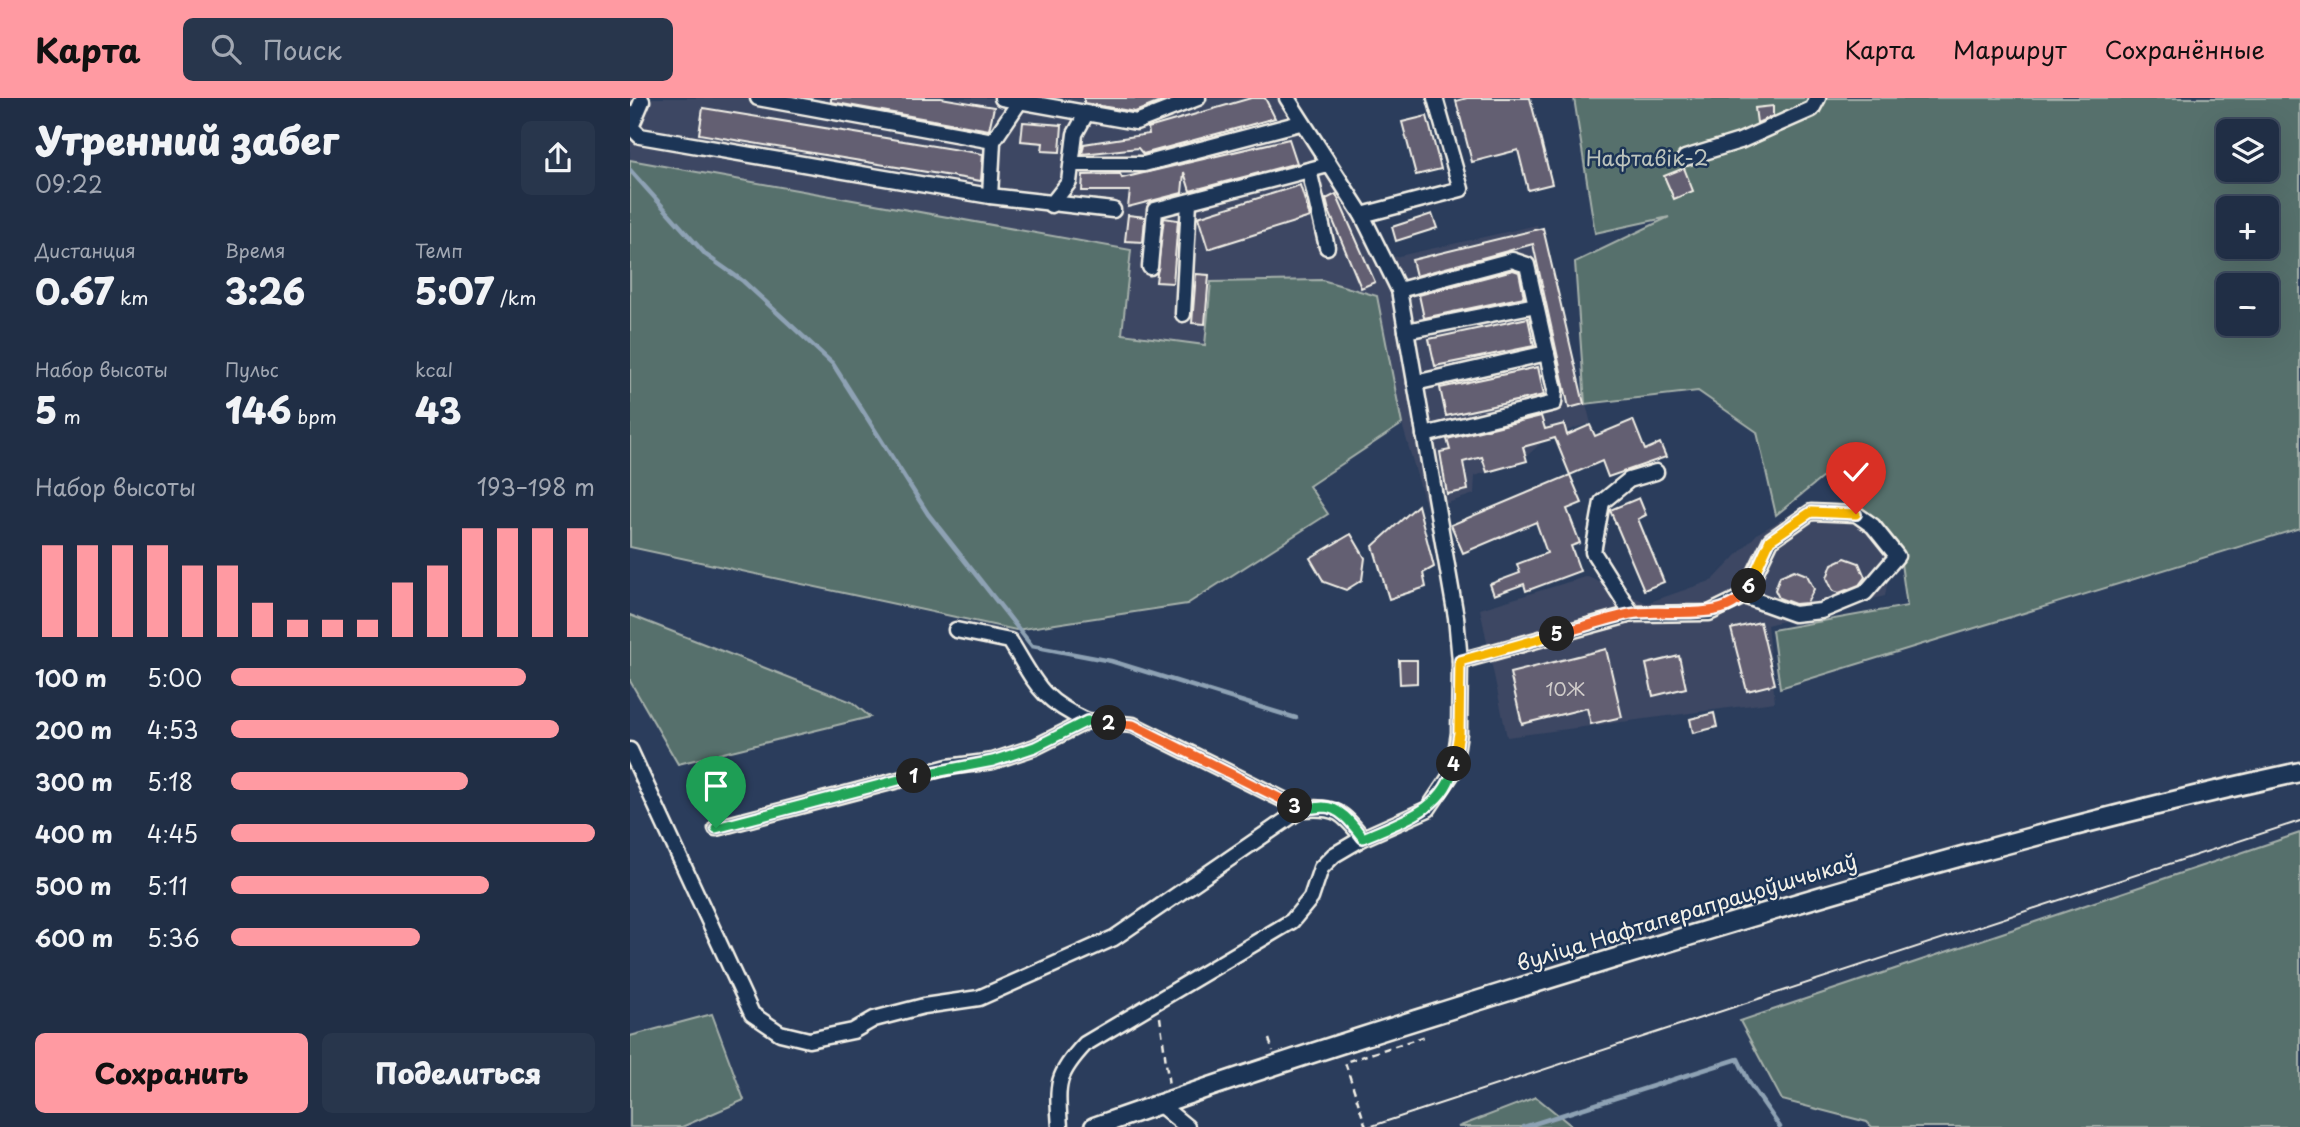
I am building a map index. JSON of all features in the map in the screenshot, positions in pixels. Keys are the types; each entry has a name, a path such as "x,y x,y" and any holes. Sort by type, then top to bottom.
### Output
{"main road":[{"name":"вуліца Нафтаперапрацоўшчыкаў","path":"1094,1127 1397,1025 1829,893 2151,804 2300,772"}],"street":[{"path":"758,98 993,141"},
{"path":"1002,98 1136,122 1198,98"},
{"path":"1060,1127 1057,1090 1065,1066 1085,1044 1293,921 1311,898 1321,868 1334,855 1363,838 1428,809 1453,772 1459,733 1460,661 1456,617 1399,290 1362,215 1300,123 1287,98"},
{"path":"1362,215 1461,189 1435,98"},
{"path":"1685,158 1741,141 1812,109 1818,98"},
{"path":"642,101 631,127 640,136 990,196 1113,210"},
{"path":"990,196 993,141 1020,101"},
{"path":"1051,205 1069,182 1073,164 1074,134 1086,114"},
{"path":"1073,164 1144,164 1300,123"},
{"path":"1150,267 1155,210 1328,165"},
{"path":"1309,170 1327,247"},
{"path":"1183,314 1189,202"},
{"path":"1399,290 1512,260 1527,265 1555,390 1554,403 1423,435"},
{"path":"1406,331 1536,305"},
{"path":"1415,383 1547,353"},
{"path":"1632,614 1593,552 1602,502 1629,480 1656,472"},
{"path":"1460,661 1632,614 1709,613 1744,596 1770,540 1811,512 1856,514 1872,526 1897,556 1864,593 1821,611 1794,614 1744,596"},
{"path":"956,630 1010,640 1043,694 1058,707 1087,721 1133,725 1302,809"},
{"path":"716,828 948,767 993,761 1035,747 1087,721"},
{"path":"630,750 752,1014 780,1033 809,1040 853,1031 874,1019 924,1006 979,998 1114,938 1302,809 1328,807 1346,817 1363,838"},
{"path":"1165,1102 1186,1127"}],"path":[{"path":"1158,999 1165,1102"},
{"path":"1366,1127 1345,1062 1426,1036"}],"shaded area":[{"path":"630,98 1288,98 1356,191 1390,258 1537,225 1591,423 1548,437 1521,461 1475,476 1474,494 1427,510 1402,424 1377,296 1211,283 1205,345 1121,334 1131,250 630,160"},
{"path":"1812,503 1859,521 1893,553 1885,596 1767,625 1775,702 1507,737 1480,609 1588,576 1647,603 1713,580 1758,533"}],"green space":[{"name":"Нафтавік-2","path":"1574,98 2300,98 2300,528 1780,688 1772,630 1907,606 1899,549 1823,477 1776,515 1757,432 1698,391 1585,404 1575,262 1669,217 1595,233"},
{"path":"630,160 1131,250 1122,334 1205,345 1211,282 1322,280 1377,296 1402,424 1309,486 1328,514 1187,604 1016,630 630,547"},
{"path":"630,615 852,702 870,717 678,764 630,681"},
{"path":"2300,833 2300,1127 1872,1127 1867,1122 1782,1100 1740,1021"},
{"path":"712,1014 744,1100 682,1127 630,1127 630,1036"},
{"path":"1536,1097 1573,1127 1458,1127"}],"building":[{"path":"831,98 941,98 994,107 989,130 831,102"},
{"path":"1084,98 1170,98 1135,112 1084,103"},
{"path":"1251,98 1265,98 1275,118 1143,154 1138,148 1082,154 1084,144 1149,134 1148,128"},
{"path":"1467,98 1530,98 1552,184 1528,190 1518,150 1472,162 1456,101"},
{"path":"1773,106 1773,116 1757,123 1755,108"},
{"path":"703,108 983,154 981,181 699,134"},
{"path":"1427,116 1441,169 1416,175 1402,122"},
{"path":"1023,122 1062,125 1060,152 1042,151 1043,143 1021,141"},
{"path":"1289,139 1297,163 1190,191 1184,172 1182,193 1128,207 1130,191 1082,191 1083,175 1120,174 1122,178"},
{"path":"1684,168 1693,191 1674,199 1664,176"},
{"path":"1300,185 1310,217 1208,249 1198,217"},
{"path":"1336,194 1375,282 1361,288 1329,211 1326,199"},
{"path":"1432,214 1437,228 1396,241 1392,227"},
{"path":"1128,215 1145,217 1143,242 1125,241"},
{"path":"1164,218 1178,220 1173,283 1156,282"},
{"path":"1543,228 1584,404 1569,408 1533,244 1416,276 1412,260"},
{"path":"1513,270 1519,272 1524,297 1424,318 1419,295"},
{"path":"1196,274 1209,275 1205,324 1192,323"},
{"path":"1528,318 1534,346 1435,366 1429,339"},
{"path":"1538,367 1544,395 1446,416 1440,388"},
{"path":"1541,416 1545,429 1564,424 1567,435 1590,425 1595,436 1633,420 1645,450 1660,443 1666,457 1608,477 1602,461 1570,475 1555,438 1523,447 1527,461 1487,472 1482,457 1463,462 1468,490 1447,494 1440,452 1450,450 1447,439"},
{"path":"1570,475 1582,503 1567,509 1580,543 1571,546 1580,571 1526,591 1524,584 1494,595 1490,584 1520,573 1517,564 1547,553 1536,522 1463,553 1451,525"},
{"path":"1639,498 1646,515 1638,519 1664,582 1644,590 1610,510"},
{"path":"1418,505 1434,567 1423,573 1426,587 1389,599 1373,546"},
{"path":"1351,534 1365,558 1362,580 1346,590 1324,582 1310,558"},
{"path":"1845,558 1859,563 1865,577 1859,585 1839,593 1833,591 1827,578 1832,564"},
{"path":"1794,570 1807,575 1814,589 1807,603 1795,604 1779,598 1775,590 1780,576"},
{"path":"1760,622 1775,684 1747,691 1731,629"},
{"path":"1606,649 1622,717 1591,724 1587,708 1522,724 1510,673"},
{"path":"1679,656 1686,688 1653,696 1646,664"},
{"path":"1399,660 1417,660 1417,683 1400,684"},
{"path":"1714,713 1717,727 1693,733 1690,719"}],"waterway":[{"path":"630,170 706,255 743,281 833,364 928,514 1032,646 1111,661 1296,718"},
{"path":"1524,1127 1738,1059 1750,1084 1780,1127"}],"tram line":[{"path":"1369,1127 2300,821"}],"route":[{"path":"716,828 948,767 993,761 1035,747 1087,721 1133,725 1302,809 1328,807 1346,817 1363,838 1428,809 1453,772 1459,733 1460,661 1632,614 1709,613 1744,596 1770,540 1811,512 1856,514"}]}
